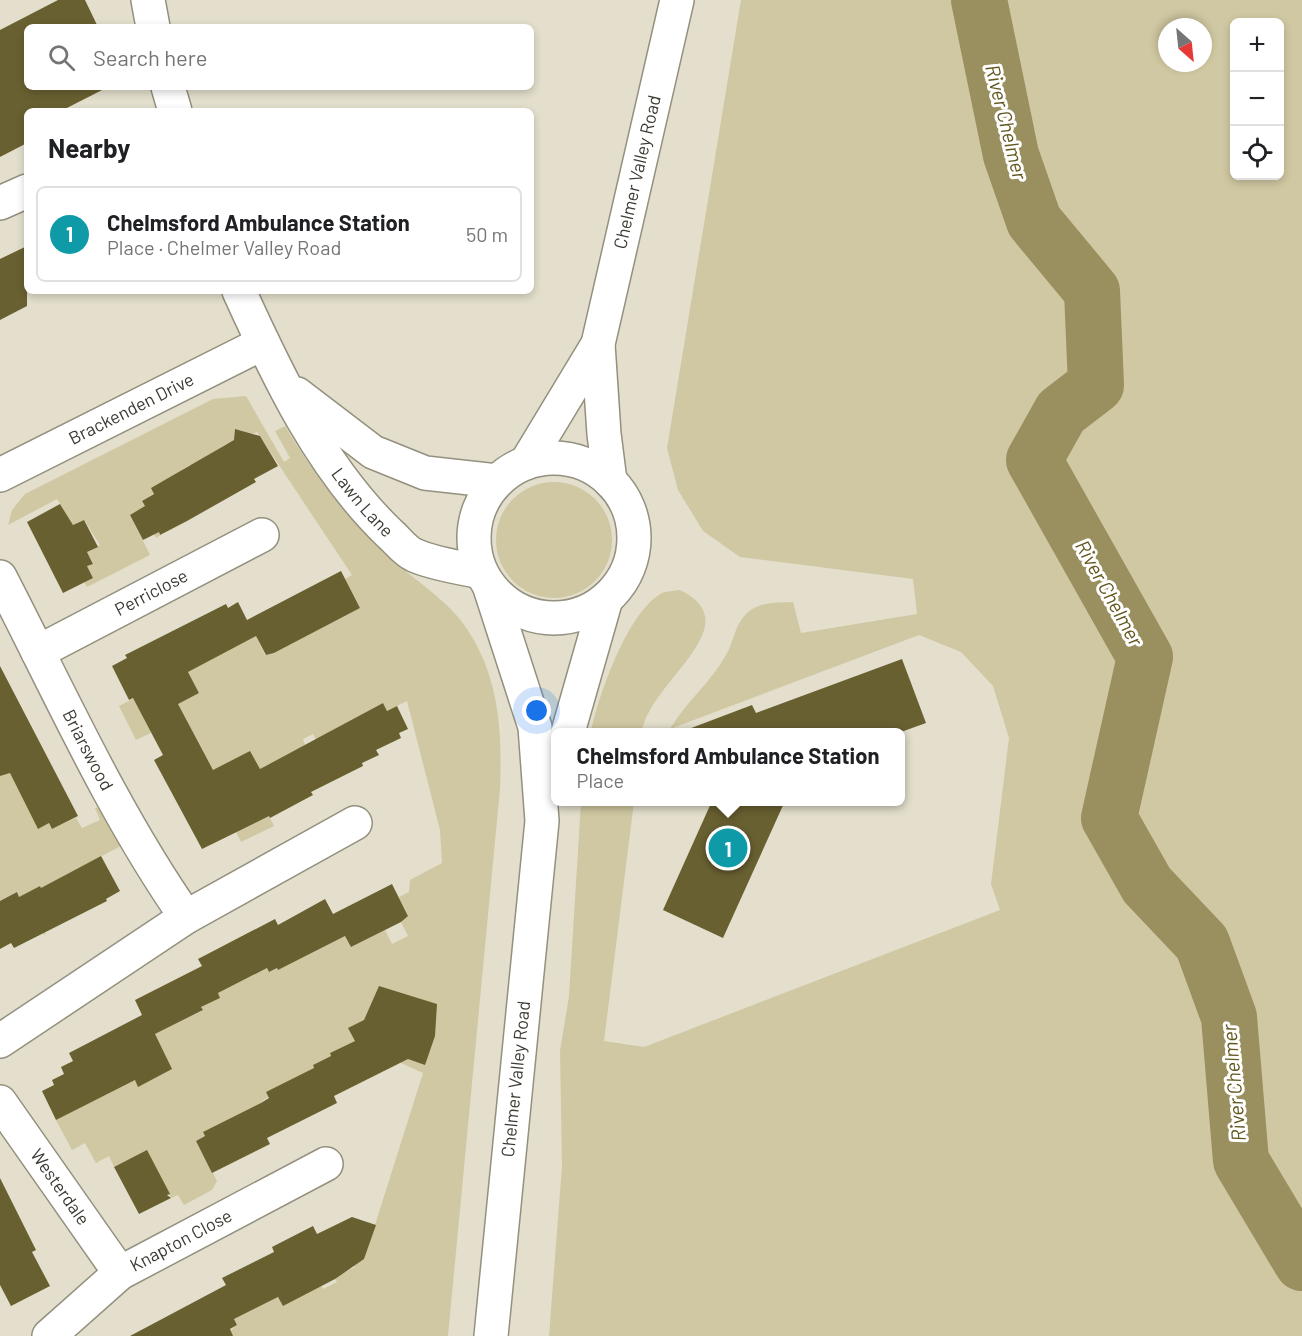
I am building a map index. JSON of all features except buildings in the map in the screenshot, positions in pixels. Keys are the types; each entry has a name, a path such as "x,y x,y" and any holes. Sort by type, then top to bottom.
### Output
{"street":[{"path":"148,0 152,24"},
{"name":"Chelmer Valley Road","path":"610,481 604,434 598,344 677,0"},
{"path":"169,90 174,108"},
{"path":"0,202 24,192"},
{"name":"Lawn Lane","path":"240,294 262,343 284,383 337,473 366,511 413,555 485,580"},
{"name":"Brackenden Drive","path":"0,475 262,343"},
{"name":"Chelmer Valley Road","path":"526,463 598,344"},
{"name":"Lawn Lane","path":"284,383 373,452 425,473 497,481"},
{"path":"545,459 566,459 585,465 610,481 624,499 630,514 633,544 627,572 606,599 584,612 569,617 548,619 527,614 510,605 485,580 473,542 479,509 497,481 526,463 545,459"},
{"name":"Perriclose","path":"39,652 262,535"},
{"name":"Briarswood","path":"0,577 151,867 186,916"},
{"name":"Chelmer Valley Road","path":"485,580 513,652 536,727 542,821 491,1336"},
{"path":"569,728 606,599"},
{"name":"Chelmer Valley Road","path":"542,821 551,790"},
{"path":"0,1041 186,916 355,823"},
{"name":"Westerdale","path":"0,1102 120,1273"},
{"name":"Knapton Close","path":"49,1336 120,1273 326,1164"}],"shaded area":[{"path":"741,0 1302,0 1302,1336 549,1336 562,1166 560,1051 569,996 581,806 633,806 604,1041 644,1047 1000,910 991,884 1009,738 993,686 961,652 919,635 671,728 720,665 742,619 756,607 793,602 801,633 917,614 913,579 740,557 703,531 678,490 667,448"},
{"path":"246,396 284,462 290,458 275,431 285,426 320,479 359,527 389,557 442,601 461,621 479,651 493,688 499,728 500,789 448,1336 224,1336 237,1325 234,1319 278,1297 283,1305 317,1276 323,1289 337,1282 334,1277 355,1267 353,1264 368,1247 423,1073 401,1063 392,1045 349,1028 355,1041 330,1053 331,1056 313,1065 314,1068 261,1102 275,1130 203,1132 205,1136 196,1141 217,1181 212,1190 184,1205 178,1195 171,1198 147,1151 114,1167 109,1156 96,1163 85,1143 72,1150 56,1120 134,1078 138,1086 153,1035 202,1011 201,1007 220,998 218,993 267,968 269,972 277,968 278,970 345,936 351,947 385,930 392,944 408,936 400,920 408,915 399,897 409,892 410,880 442,863 440,830 407,701 387,711 383,703 316,740 313,734 303,739 305,745 263,767 258,795 274,826 241,842 236,832 150,730 151,733 136,740 119,706 179,675 191,697 199,693 188,672 255,634 265,655 274,653 360,608 345,579 352,575 257,432 248,436 241,430 235,433 236,443 226,444 191,467 190,465 142,501 160,535 156,538 141,509 130,515 150,555 87,587 84,582 93,578 87,566 93,563 87,552 100,545 84,520 73,525 57,499 8,525 12,510 25,494 213,399"},
{"path":"554,482 576,486 595,499 608,518 612,540 608,562 595,581 576,594 554,598 532,594 513,581 500,562 496,540 500,518 513,499 532,486"},
{"path":"680,590 699,604 705,620 701,637 691,655 661,694 649,713 643,728 592,728 600,698 626,635 649,603 662,593"},
{"path":"11,772 39,828 49,823 52,829 76,818 82,828 100,820 95,808 101,807 123,845 65,875 42,890 40,886 25,894 46,934 44,935 26,900 22,902 17,892 0,901 0,776"}],"waterway":[{"name":"River Chelmer","path":"979,0 1011,155 1034,221 1092,291 1096,385 1061,412 1034,460 1145,657 1109,818 1147,885 1202,943 1229,1017 1241,1161 1302,1263"}],"place":[{"name":"Chelmsford Ambulance Station","path":"728,848"}]}
